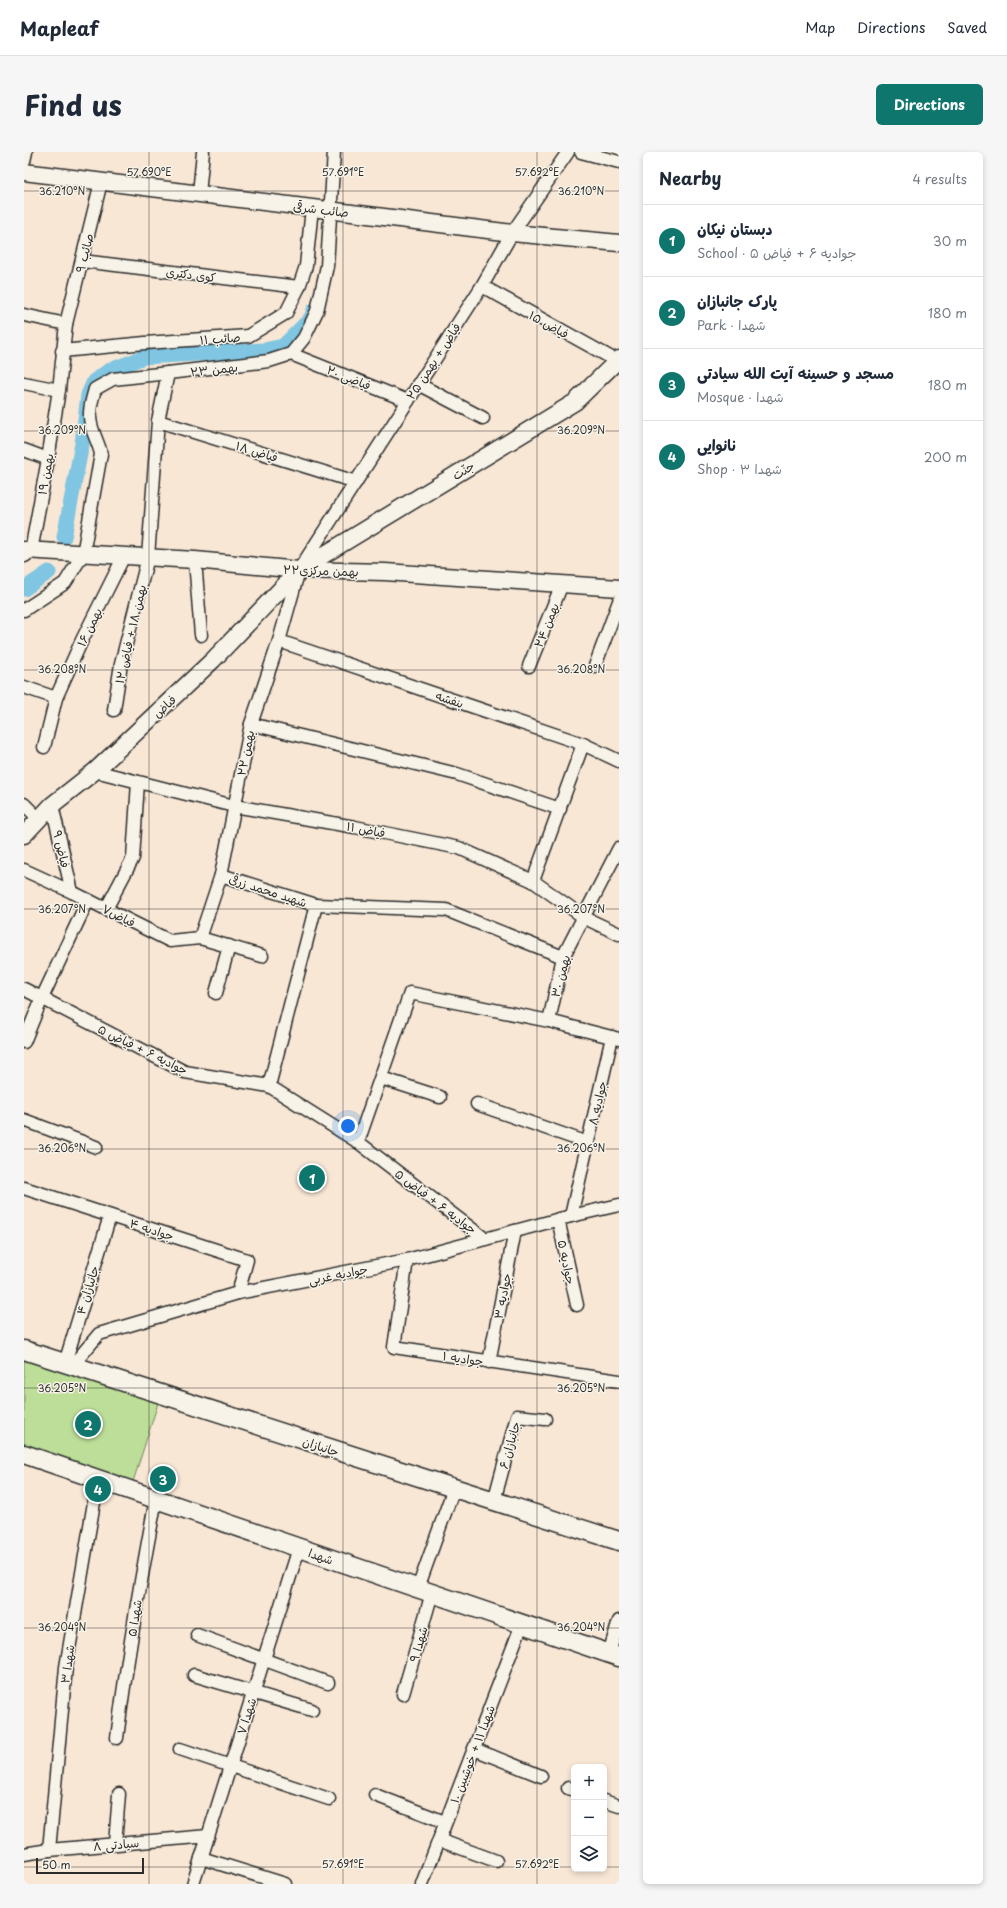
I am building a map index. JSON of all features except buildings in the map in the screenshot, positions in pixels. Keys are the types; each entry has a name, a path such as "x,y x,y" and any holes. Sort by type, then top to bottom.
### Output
{"main road":[{"name":"جانبازان","path":"24,1350 619,1541"},
{"name":"شهدا","path":"24,1454 614,1655"}],"street":[{"path":"24,161 26,152"},
{"path":"199,194 203,152"},
{"path":"291,354 304,338 317,311 323,289 327,266 334,152"},
{"name":"فیاض + بهمن ۲۵","path":"299,570 482,286 512,233 568,152"},
{"path":"581,152 619,162"},
{"name":"صائب شرقی","path":"24,172 512,233 619,242"},
{"name":"صائب ۹","path":"66,324 101,182"},
{"name":"صائب ۱۱","path":"62,351 145,343 248,336 286,312 299,287 306,266 312,208"},
{"name":"کوی دکتری","path":"82,261 299,287"},
{"name":"فیاض ۱۵","path":"482,286 618,360"},
{"path":"24,315 66,324"},
{"name":"بهمن ۱۹","path":"26,553 48,459 59,390 66,324"},
{"name":"بهمن ۲۳","path":"83,554 101,454 98,441 91,425 90,407 95,389 113,379 245,365 269,361 291,354"},
{"name":"فیاضی ۲۰","path":"291,354 408,401"},
{"name":"جنّت","path":"299,570 574,402 618,360"},
{"path":"148,557 158,421 168,373"},
{"path":"24,383 59,390"},
{"path":"418,384 483,418"},
{"name":"فیاض ۱۸","path":"158,421 356,482"},
{"path":"24,450 48,459"},
{"name":"۲۲بهمن مرکزی","path":"26,553 148,557 299,570 385,572 619,588"},
{"path":"24,610 65,583 83,554"},
{"name":"بهمن ۱۶","path":"44,747 56,698 82,640 124,556"},
{"name":"بهمن ۱۸ + فیاض ۱۲","path":"114,710 121,664 148,557"},
{"path":"195,560 201,635"},
{"name":"بهمن ۲۲","path":"200,938 221,875 250,724 279,642 299,570"},
{"name":"فیاض","path":"24,836 52,805 94,771 214,660 299,570"},
{"name":"بهمن ۲۴","path":"529,666 562,584"},
{"path":"595,666 619,601"},
{"name":"بنفشه","path":"279,642 583,744 619,761"},
{"path":"24,687 56,698"},
{"path":"250,724 457,774 560,809"},
{"path":"533,881 583,744"},
{"name":"فیاض ۱۱","path":"94,771 234,806 355,827 460,848 533,881 585,918 619,934"},
{"path":"106,909 133,858 138,782"},
{"path":"24,804 40,820"},
{"name":"فیاض ۹","path":"52,805 72,892"},
{"name":"بهمن ۳۰","path":"549,1021 563,957 585,918 619,848"},
{"name":"فیاض۷","path":"24,870 72,892 170,941 200,938"},
{"name":"شهید محمد زرقی","path":"221,875 316,905 446,910 563,957"},
{"path":"24,1042 42,998 88,900"},
{"path":"269,1086 316,905"},
{"path":"200,938 262,956"},
{"path":"216,993 229,946"},
{"name":"جوادیه ۶ + فیاض ۵","path":"24,989 185,1072 269,1086 358,1142 485,1239"},
{"path":"358,1142 410,993 549,1021 615,1038"},
{"name":"جوادیه ۸","path":"571,1216 615,1038"},
{"path":"381,1078 440,1097"},
{"path":"477,1104 588,1143"},
{"path":"24,1120 96,1147"},
{"name":"جوادیه ۴","path":"24,1188 247,1260 238,1293"},
{"name":"جوادیه غربی","path":"68,1365 99,1334 238,1293 407,1260 558,1219 619,1205"},
{"name":"جانبازان ۴","path":"68,1365 110,1216"},
{"name":"جوادیه ۵","path":"558,1219 577,1305"},
{"name":"جوادیه ۳","path":"489,1362 515,1231"},
{"name":"جوادیه ۱","path":"407,1260 394,1348 619,1381"},
{"name":"جانبازان ۶","path":"494,1501 518,1416 545,1419"},
{"name":"شهدا ۳","path":"49,1850 66,1667 98,1479"},
{"name":"شهدا ۹","path":"403,1694 425,1591 454,1488"},
{"name":"شهدا ۵","path":"117,1738 126,1669 156,1499"},
{"name":"شهدا ۷","path":"193,1884 299,1548"},
{"path":"614,1655 619,1621"},
{"name":"شهدا ۱۱ + خوشبین ۱۰","path":"422,1884 522,1624"},
{"path":"197,1635 328,1683"},
{"path":"194,1674 312,1710"},
{"path":"180,1749 329,1799"},
{"path":"474,1750 541,1776"},
{"path":"115,1844 119,1794"},
{"path":"375,1795 445,1822"},
{"path":"607,1802 619,1806"},
{"name":"سیادتی ۸","path":"24,1854 49,1850 208,1836"},
{"path":"438,1840 496,1861"},
{"path":"201,1858 285,1884"}],"green space":[{"path":"24,1356 160,1397 131,1488 24,1450"}],"waterway":[{"path":"64,537 82,444 88,395 94,381 108,371 144,357 264,350 283,346 311,318 314,310"},
{"path":"24,589 49,572"}],"place":[{"name":"دبستان نیکان","path":"312,1178"},
{"name":"پارک جانبازان","path":"88,1424"},
{"name":"مسجد و حسینه آیت الله سیادتی","path":"163,1479"},
{"name":"نانوایی","path":"98,1489"}]}
